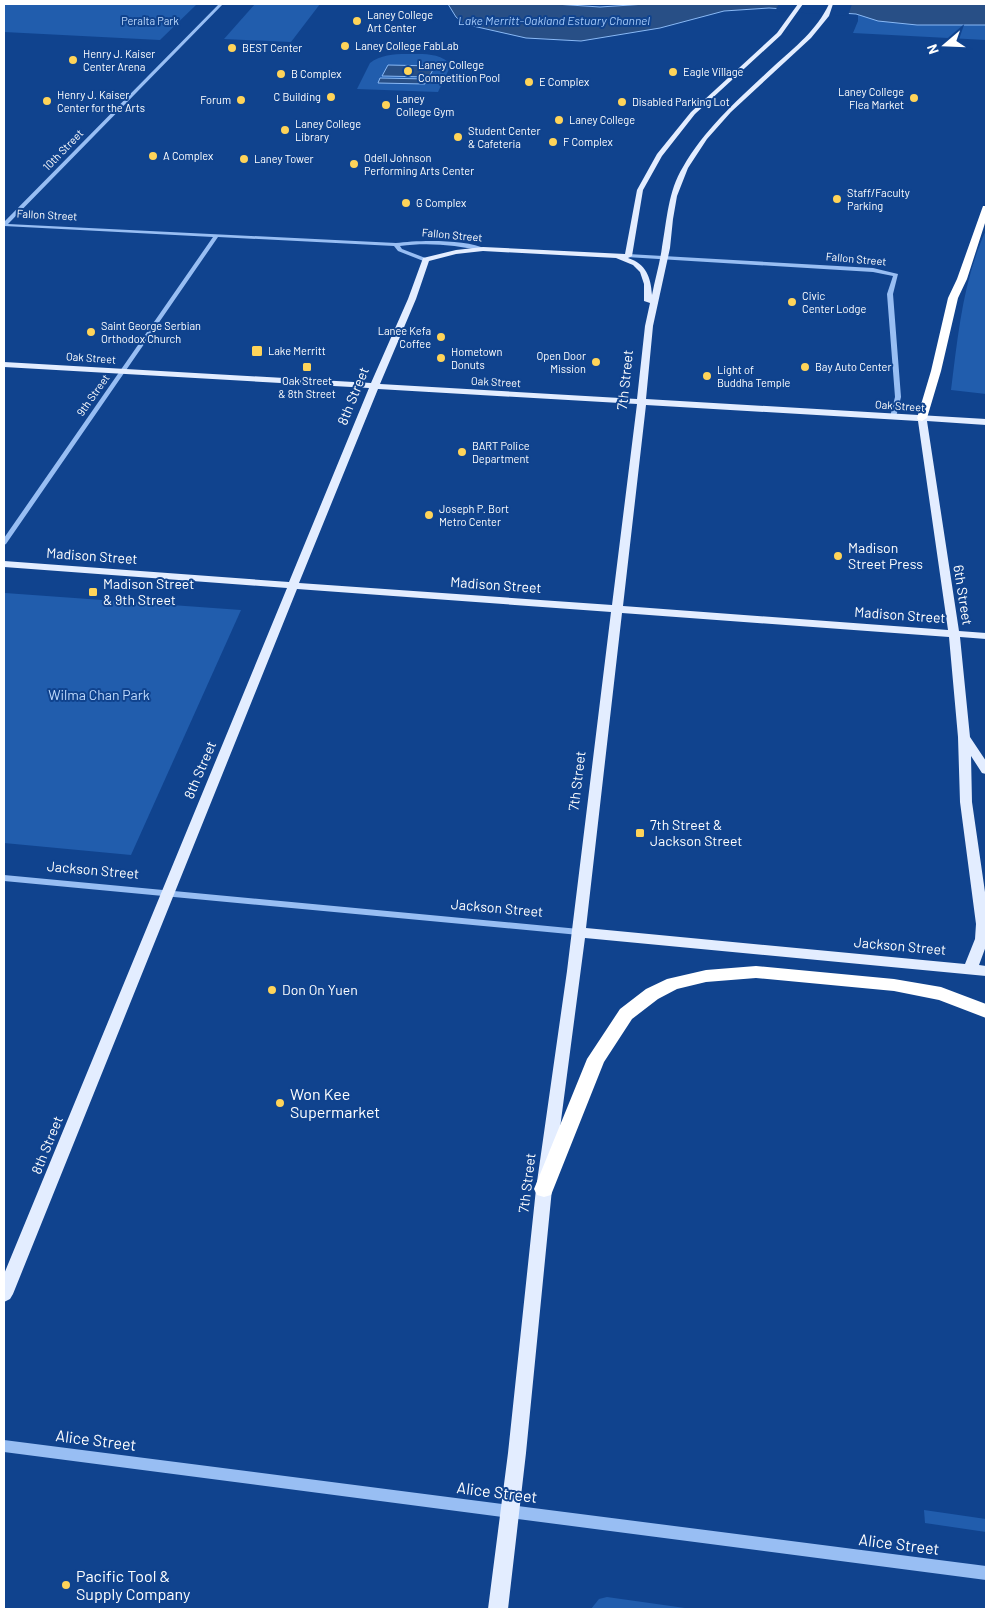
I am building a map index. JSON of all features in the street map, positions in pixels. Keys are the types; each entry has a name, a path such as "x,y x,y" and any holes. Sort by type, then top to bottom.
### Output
{"highway":[{"path":"922,418 936,371 952,298 962,279 986,208"},
{"path":"544,1189 596,1059 626,1014 652,994 673,984 706,976 756,972 894,985 941,994 986,1011"}],"main road":[{"path":"628,256 640,190 658,156 693,113 779,34 800,4"},
{"name":"7th Street","path":"498,1609 544,1189 579,932 642,402 649,326 663,258 668,219 674,196 687,166 706,138 729,111 809,37 826,16 831,4"},
{"path":"426,260 456,252 483,249"},
{"name":"Fallon Street","path":"483,249 628,256"},
{"path":"610,256 637,264 648,278 649,326"},
{"name":"8th Street","path":"4,1294 391,344 412,299 426,260"},
{"name":"Oak Street","path":"4,364 986,422"},
{"name":"6th Street","path":"922,418 954,634 964,737 986,770"},
{"name":"Madison Street","path":"4,564 986,636"},
{"path":"964,737 966,802 984,924 982,939 970,969"},
{"name":"Jackson Street","path":"579,932 986,971"}],"street":[{"name":"10th Street","path":"4,225 221,4"},
{"name":"Fallon Street","path":"4,225 396,245 411,242 483,249"},
{"name":"9th Street","path":"4,543 217,235"},
{"path":"396,245 400,250 426,260"},
{"name":"Fallon Street","path":"628,256 873,270 896,275 892,282 890,294 898,397 893,417"},
{"name":"Jackson Street","path":"4,878 579,932"},
{"name":"Alice Street","path":"4,1446 986,1573"}],"green space":[{"name":"Peralta Park","path":"4,4 197,4 160,40 4,32"},
{"path":"255,4 320,4 291,42 224,39"},
{"path":"858,4 986,4 986,40 853,33 858,21"},
{"path":"392,55 436,56 451,65 438,92 357,89 370,63 374,60"},
{"path":"986,230 986,394 951,390 962,308 972,268"},
{"name":"Wilma Chan Park","path":"5,593 241,610 131,855 4,843"},
{"path":"924,1510 986,1519 986,1532 925,1523"},
{"path":"607,1597 692,1609 591,1609 599,1599"}],"water":[{"name":"Lake Merritt-Oakland Estuary Channel","path":"448,4 555,4 600,7 646,4 986,4 986,25 917,25 878,21 856,14 769,8 724,11 660,28 581,41 526,38 464,24 456,17"},
{"name":"Laney College Competition Pool","path":"388,65 435,66 429,77 382,76"},
{"path":"380,78 427,79 425,84 378,83"}],"pier":[{"path":"779,4 852,4 848,16 775,11"}],"place":[{"name":"Laney College Art Center","path":"357,21"},
{"name":"Laney College FabLab","path":"345,46"},
{"name":"BEST Center","path":"232,48"},
{"name":"Henry J. Kaiser Center Arena","path":"73,60"},
{"name":"Laney College Competition Pool","path":"408,71"},
{"name":"Eagle Village","path":"673,72"},
{"name":"B Complex","path":"281,74"},
{"name":"E Complex","path":"529,82"},
{"name":"C Building","path":"331,97"},
{"name":"Laney College Flea Market","path":"914,98"},
{"name":"Forum","path":"241,100"},
{"name":"Henry J. Kaiser Center for the Arts","path":"47,101"},
{"name":"Disabled Parking Lot","path":"622,102"},
{"name":"Laney College Gym","path":"386,105"},
{"name":"Laney College","path":"559,120"},
{"name":"Laney College Library","path":"285,130"},
{"name":"Student Center & Cafeteria","path":"458,137"},
{"name":"F Complex","path":"553,142"},
{"name":"A Complex","path":"153,156"},
{"name":"Laney Tower","path":"244,159"},
{"name":"Odell Johnson Performing Arts Center","path":"354,164"},
{"name":"Staff/Faculty Parking","path":"837,199"},
{"name":"G Complex","path":"406,203"},
{"name":"Civic Center Lodge","path":"792,302"},
{"name":"Saint George Serbian Orthodox Church","path":"91,332"},
{"name":"Lanee Kefa Coffee","path":"441,337"},
{"name":"Lake Merritt","path":"257,351"},
{"name":"Hometown Donuts","path":"441,358"},
{"name":"Open Door Mission","path":"596,362"},
{"name":"Oak Street & 8th Street","path":"307,367"},
{"name":"Bay Auto Center","path":"805,367"},
{"name":"Light of Buddha Temple","path":"707,376"},
{"name":"BART Police Department","path":"462,452"},
{"name":"Joseph P. Bort Metro Center","path":"429,515"},
{"name":"Madison Street Press","path":"838,556"},
{"name":"Madison Street & 9th Street","path":"93,592"},
{"name":"7th Street & Jackson Street","path":"640,833"},
{"name":"Don On Yuen","path":"272,990"},
{"name":"Won Kee Supermarket","path":"280,1103"},
{"name":"Pacific Tool & Supply Company","path":"66,1585"}]}
